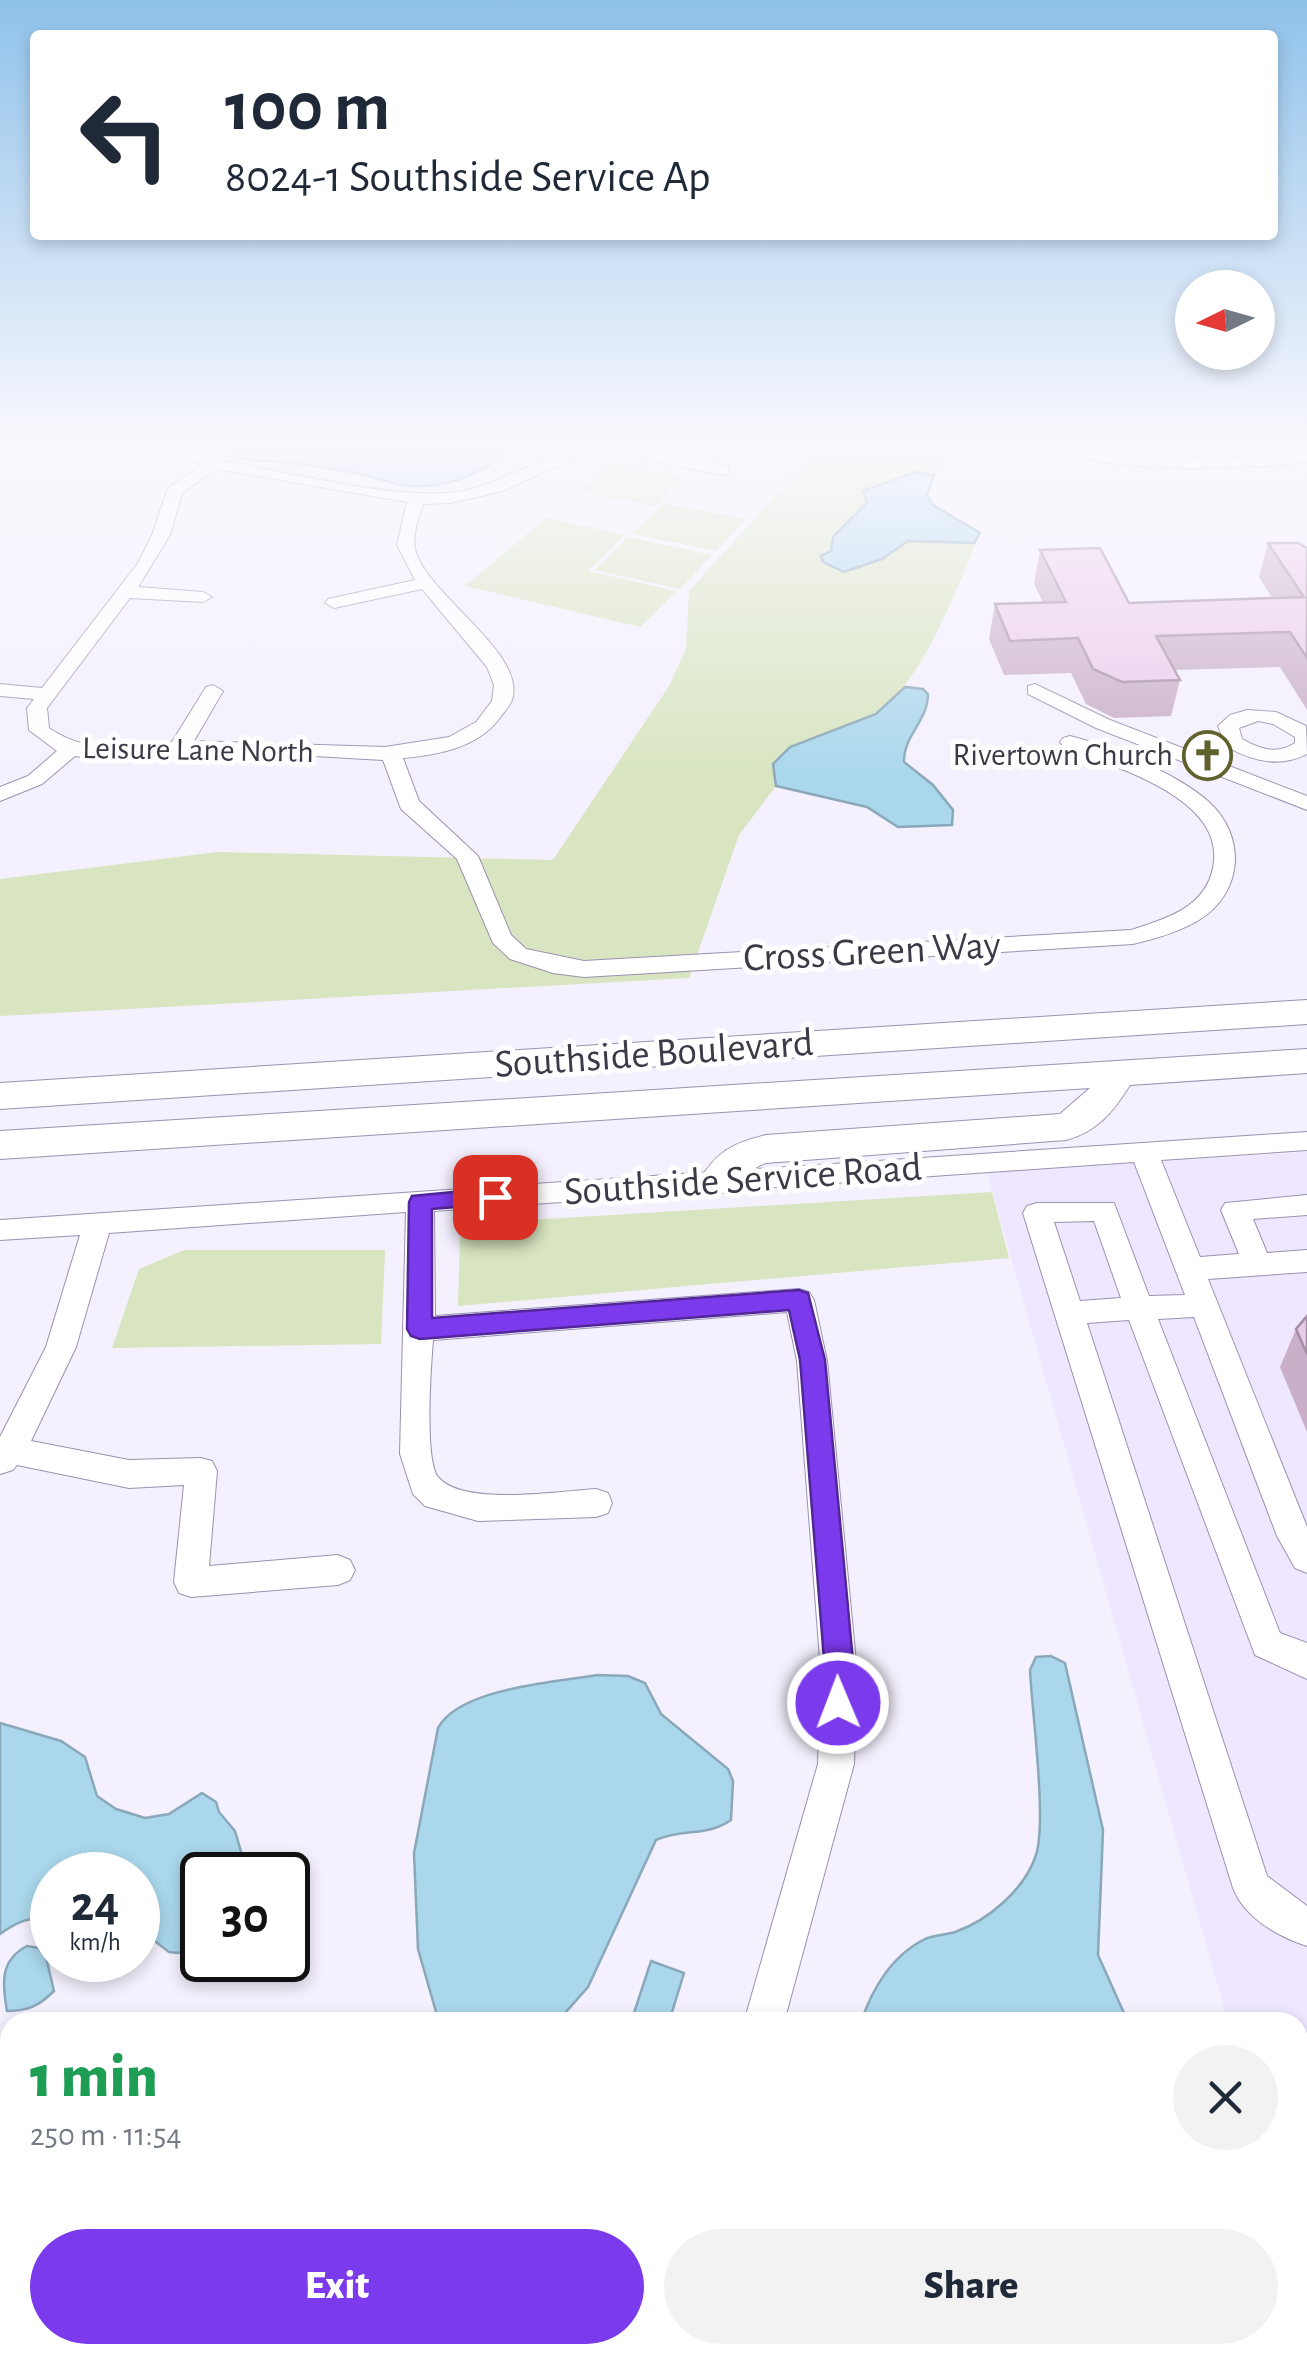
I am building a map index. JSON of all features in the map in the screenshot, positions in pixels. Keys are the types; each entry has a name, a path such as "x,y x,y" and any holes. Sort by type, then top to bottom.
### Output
{"highway":[{"name":"Southside Boulevard","path":"0,1096 1307,1012"},
{"name":"Southside Boulevard","path":"0,1145 1307,1061"},
{"path":"719,1182 726,1166 737,1158 766,1149 1066,1127 1096,1109 1118,1074"}],"street":[{"name":"Leisure Lane North","path":"150,557 37,708 38,730 71,749 101,754 254,746 362,756 426,748 474,730 502,700 505,686 492,658 425,583"},
{"path":"334,603 425,583 410,557"},
{"path":"126,592 204,597"},
{"path":"0,690 47,694"},
{"path":"179,748 213,690"},
{"path":"1035,690 1103,724 1307,804"},
{"name":"Cross Green Way","path":"391,754 410,804 467,856 502,938 518,954 553,966 584,969 1133,937 1196,912 1219,888 1227,865 1226,841 1216,822 1200,804 1160,782 1070,742"},
{"path":"0,796 35,780 71,749"},
{"name":"Southside Service Road","path":"0,1230 1307,1141"},
{"path":"1144,1152 1294,1536 1307,1558"},
{"path":"420,1202 416,1462 423,1483 437,1498 461,1508 596,1503"},
{"path":"1258,1264 1235,1210 1307,1205"},
{"path":"1307,1662 1267,1644 1104,1210 1037,1214 1252,1888 1293,1922 1307,1926"},
{"path":"97,1223 88,1272 57,1364 5,1457 128,1474 201,1470 191,1582 338,1570"},
{"path":"1190,1269 1307,1262"},
{"path":"420,1329 799,1300 812,1360 840,1672 836,1764 767,2012"},
{"path":"1070,1313 1204,1305"}],"shaded area":[{"path":"1307,1152 1307,2012 1225,2012 987,1173"}],"green space":[{"path":"499,557 602,557 588,571 676,591 640,627 465,586"},
{"path":"607,557 710,557 680,589 594,570"},
{"path":"719,557 970,557 925,655 894,698 864,720 797,746 773,763 776,786 739,835 689,978 0,1016 0,879 218,852 553,860 669,686 686,649 689,591"},
{"path":"992,1192 1009,1258 458,1306 460,1237 529,1220"},
{"path":"184,1250 385,1250 381,1344 112,1348 139,1269"}],"water":[{"path":"821,557 884,557 844,572 823,562"},
{"path":"905,687 923,689 928,694 924,712 907,744 904,762 933,785 953,810 952,825 898,827 867,807 776,786 773,764 790,747 876,714"},
{"path":"1051,1656 1065,1663 1103,1830 1098,1955 1124,2012 865,2012 877,1985 903,1954 925,1939 955,1932 980,1920 1015,1891 1031,1868 1040,1817 1030,1670 1036,1657"},
{"path":"597,1675 628,1676 645,1683 661,1714 728,1769 733,1781 731,1820 713,1829 656,1840 588,1987 566,2012 436,2012 418,1949 414,1853 438,1728 466,1704 534,1684"},
{"path":"0,1723 61,1741 85,1757 97,1796 116,1809 145,1818 169,1814 202,1793 216,1802 235,1831 241,1852 180,1852 180,1952 169,1952 160,1945 160,1852 30,1852 30,1920 0,1934"},
{"path":"30,1947 30,1982 52,1982 54,1991 33,2007 7,2011 5,1973 18,1952"},
{"path":"651,1961 684,1973 672,2012 634,2012"}],"building":[{"path":"1044,557 1105,557 1129,603 1304,597 1278,557 1307,557 1307,658 1290,632 1156,636 1180,680 1122,682 1093,669 1078,638 1010,641 995,604 1066,602"},
{"path":"1307,1316 1307,1354 1296,1329"}],"place":[{"name":"Rivertown Church","path":"1208,755"}],"route":[{"path":"495,1197 420,1202 420,1329 799,1300 812,1360 840,1672 838,1703"}]}
